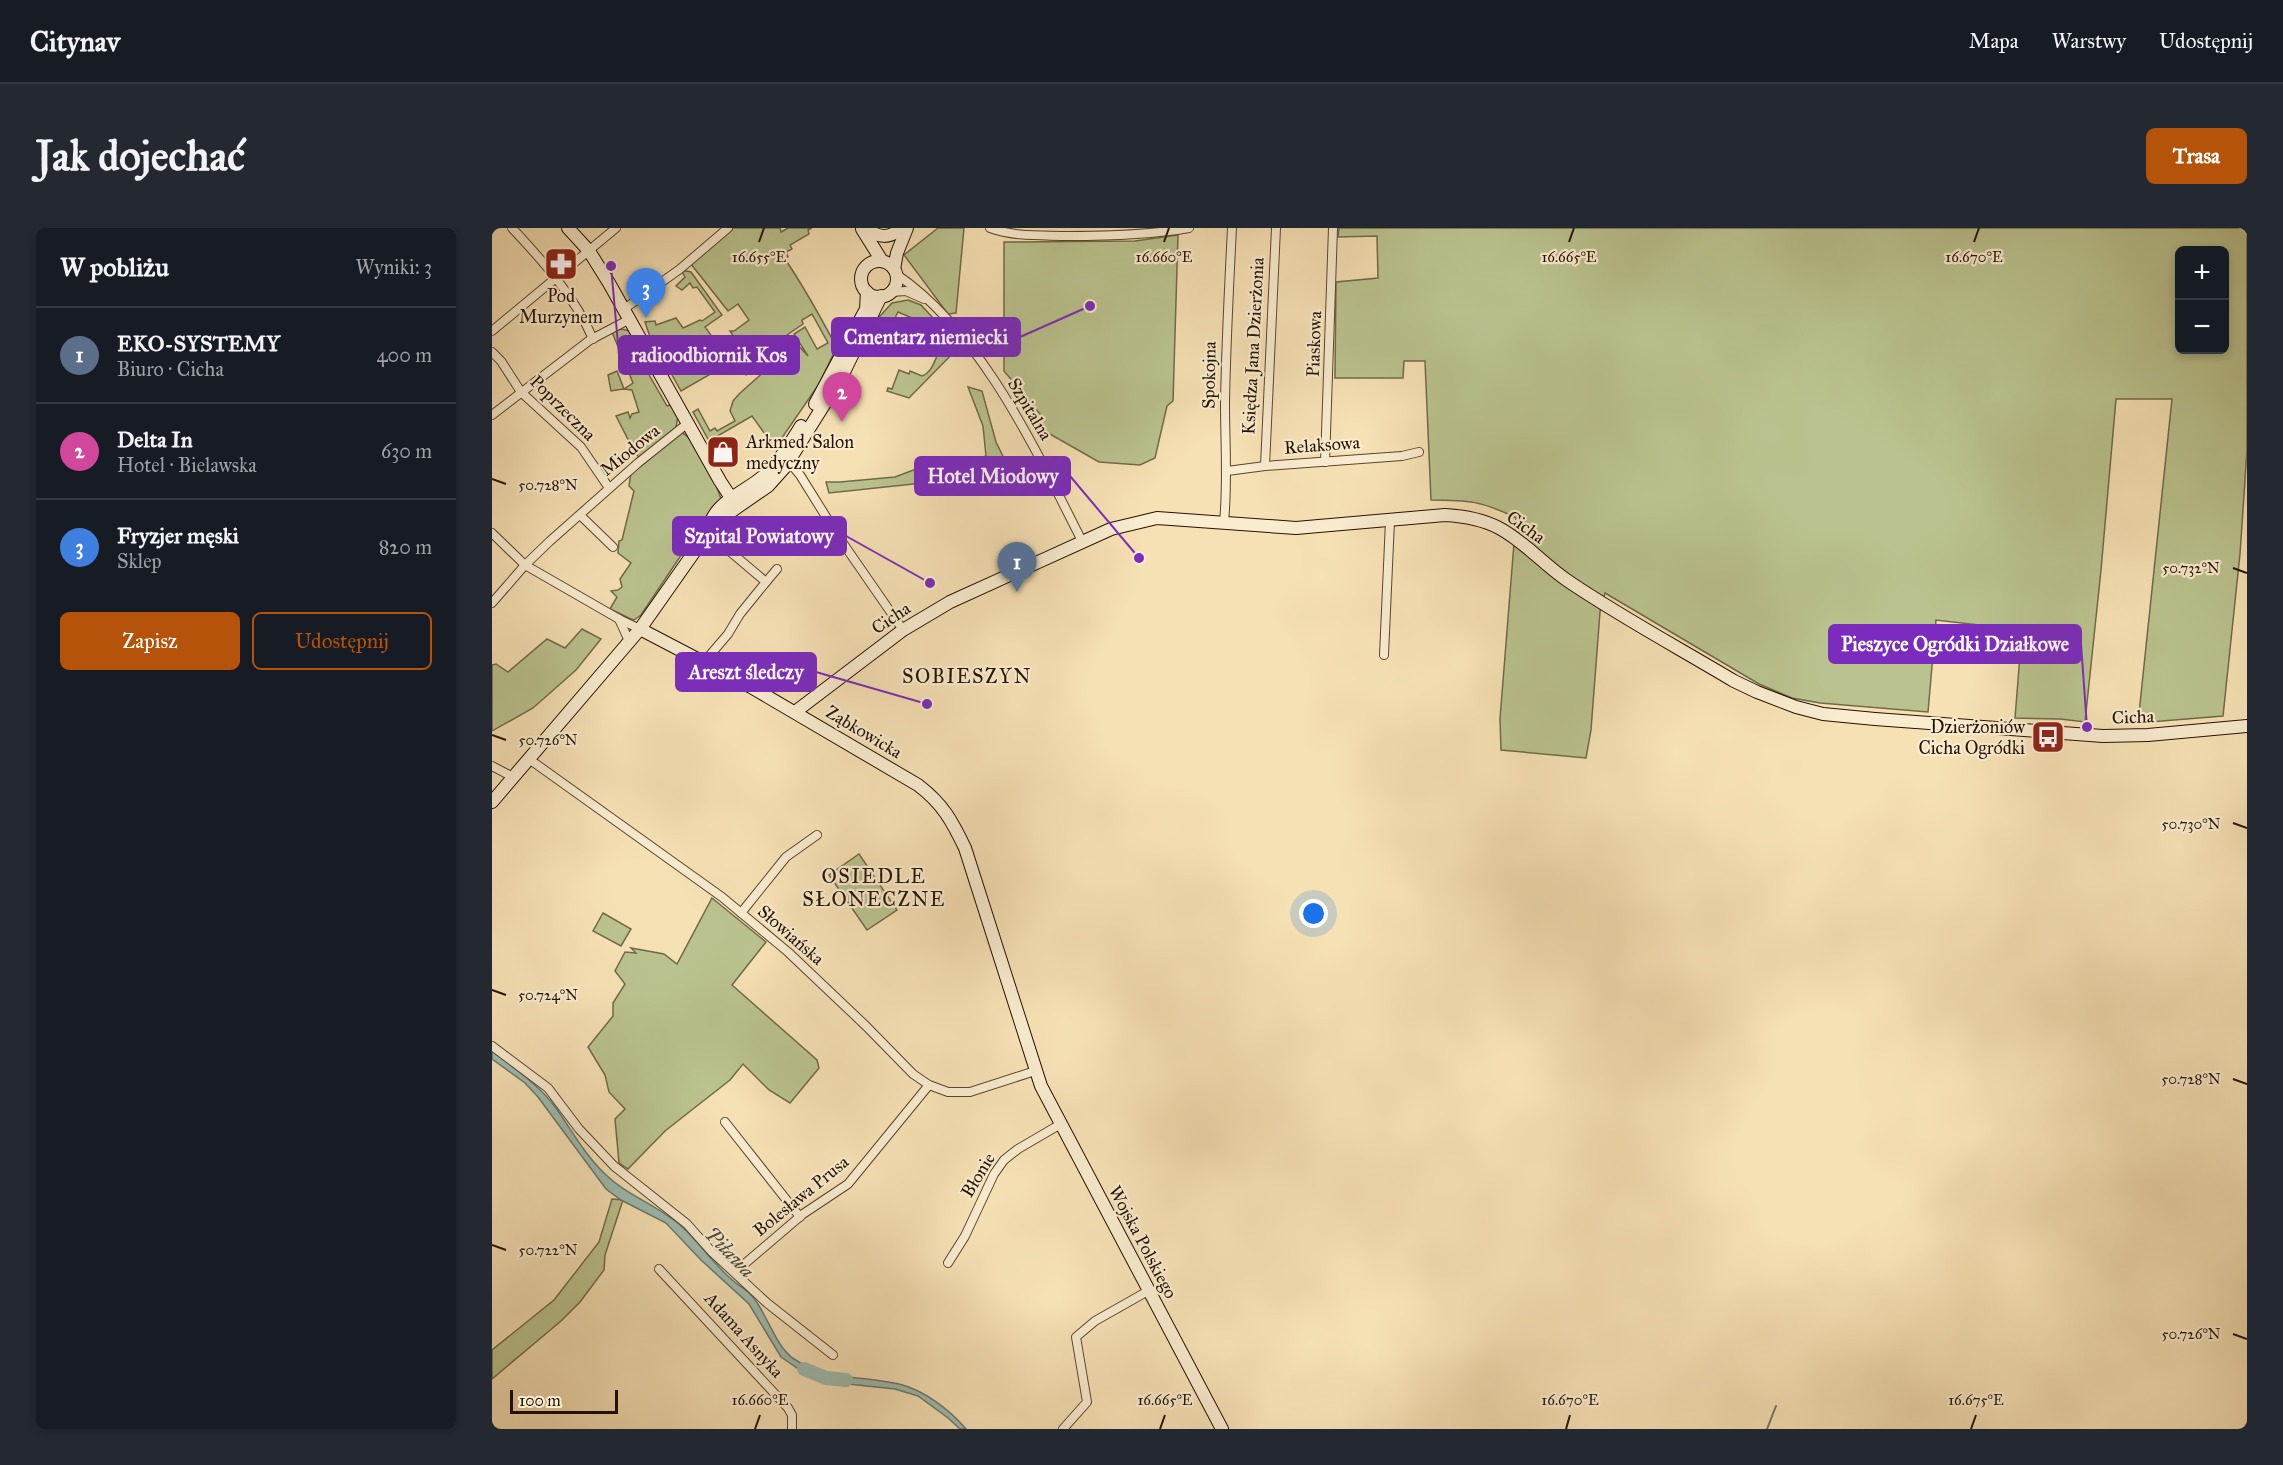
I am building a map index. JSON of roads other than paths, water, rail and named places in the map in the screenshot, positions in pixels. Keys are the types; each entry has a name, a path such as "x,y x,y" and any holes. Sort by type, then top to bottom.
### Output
{"street":[{"path":"512,228 555,277 580,312 593,339"},
{"path":"568,228 589,251 734,503"},
{"path":"492,415 627,314 728,228"},
{"path":"862,228 883,237 893,235 905,228"},
{"path":"492,802 640,629 708,532 734,503 785,458 818,406 866,309 867,292 861,279 868,265 868,251 862,228"},
{"path":"818,406 842,376 886,294 896,284 889,266 862,228"},
{"path":"889,266 897,253 905,228"},
{"path":"990,228 1020,236 1189,228"},
{"name":"Spokojna","path":"1224,522 1227,471 1226,354 1232,228"},
{"name":"Księdza Jana Dzierżonia","path":"1265,466 1275,228"},
{"name":"Piaskowa","path":"1325,462 1333,228"},
{"path":"492,331 613,231"},
{"path":"868,265 889,266"},
{"name":"Szpitalna","path":"889,266 921,291 969,345 1027,431 1082,541"},
{"name":"Szpitalna","path":"886,294 906,291 920,296 934,306"},
{"path":"867,292 886,294"},
{"name":"Poprzeczna","path":"492,352 501,361 521,392 581,447 609,488"},
{"name":"Miodowa","path":"492,603 525,565 609,488 688,423"},
{"name":"Relaksowa","path":"1227,471 1402,456 1419,452"},
{"path":"785,458 800,475 838,536 903,630"},
{"path":"580,515 613,547"},
{"name":"Cicha","path":"795,712 903,630 950,602 1111,529 1157,518 1296,528 1455,516 1474,519 1497,527 1581,590 1734,681 1778,701 1823,714 2103,736 2148,735 2247,726"},
{"path":"1384,655 1390,521"},
{"path":"708,532 766,582"},
{"name":"Ząbkowicka","path":"492,533 525,565 619,620 704,662 795,712 918,785 934,797 948,813 965,848 1035,1071"},
{"path":"704,662 777,569"},
{"path":"619,620 629,641"},
{"name":"Słowiańska","path":"529,759 695,876 741,913 788,952 913,1074 929,1085 948,1092 970,1092 1035,1071"},
{"path":"492,766 513,777"},
{"path":"741,913 786,857 817,835"},
{"path":"492,1046 548,1088 579,1129 614,1166 687,1224 712,1252 767,1303 833,1355"},
{"name":"Wojska Polskiego","path":"1035,1071 1059,1125 1222,1429"},
{"name":"Bolesława Prusa","path":"735,1272 800,1217 848,1184 929,1085"},
{"path":"725,1122 800,1217"},
{"name":"Błonie","path":"948,1263 1004,1160 1059,1125"},
{"name":"Adama Asnyka","path":"659,1269 788,1408 792,1415 792,1429"},
{"path":"1063,1429 1087,1402 1076,1337 1082,1330 1148,1291"}],"water":[{"path":"492,1050 542,1092 556,1108 585,1151 605,1174 622,1188 680,1225 723,1272 748,1292 760,1307 781,1345 794,1359 819,1371 886,1381 918,1391 936,1402 966,1429 960,1429 918,1396 895,1389 848,1384 803,1372 781,1357 749,1304 701,1260 666,1223 621,1200 606,1189 538,1097 525,1083 492,1059"}],"waterway":[{"name":"Piława","path":"804,1369 826,1378 846,1380"},
{"path":"1767,1429 1776,1406"}],"place":[{"name":"Pod Murzynem","path":"561,264"},
{"name":"radioodbiornik Kos","path":"611,266"},
{"name":"Cmentarz niemiecki","path":"1090,306"},
{"name":"Fryzjer męski","path":"646,318"},
{"name":"Delta In","path":"842,422"},
{"name":"Arkmed. Salon medyczny","path":"723,452"},
{"name":"Hotel Miodowy","path":"1139,558"},
{"name":"Szpital Powiatowy","path":"930,583"},
{"name":"EKO-SYSTEMY","path":"1017,592"},
{"name":"Areszt śledczy","path":"927,704"},
{"name":"Pieszyce Ogródki Działkowe","path":"2087,727"},
{"name":"Dzierżoniów Cicha Ogródki","path":"2048,737"}],"district":[{"name":"SOBIESZYN","path":"967,676"},
{"name":"OSIEDLE SŁONECZNE","path":"874,888"}]}
